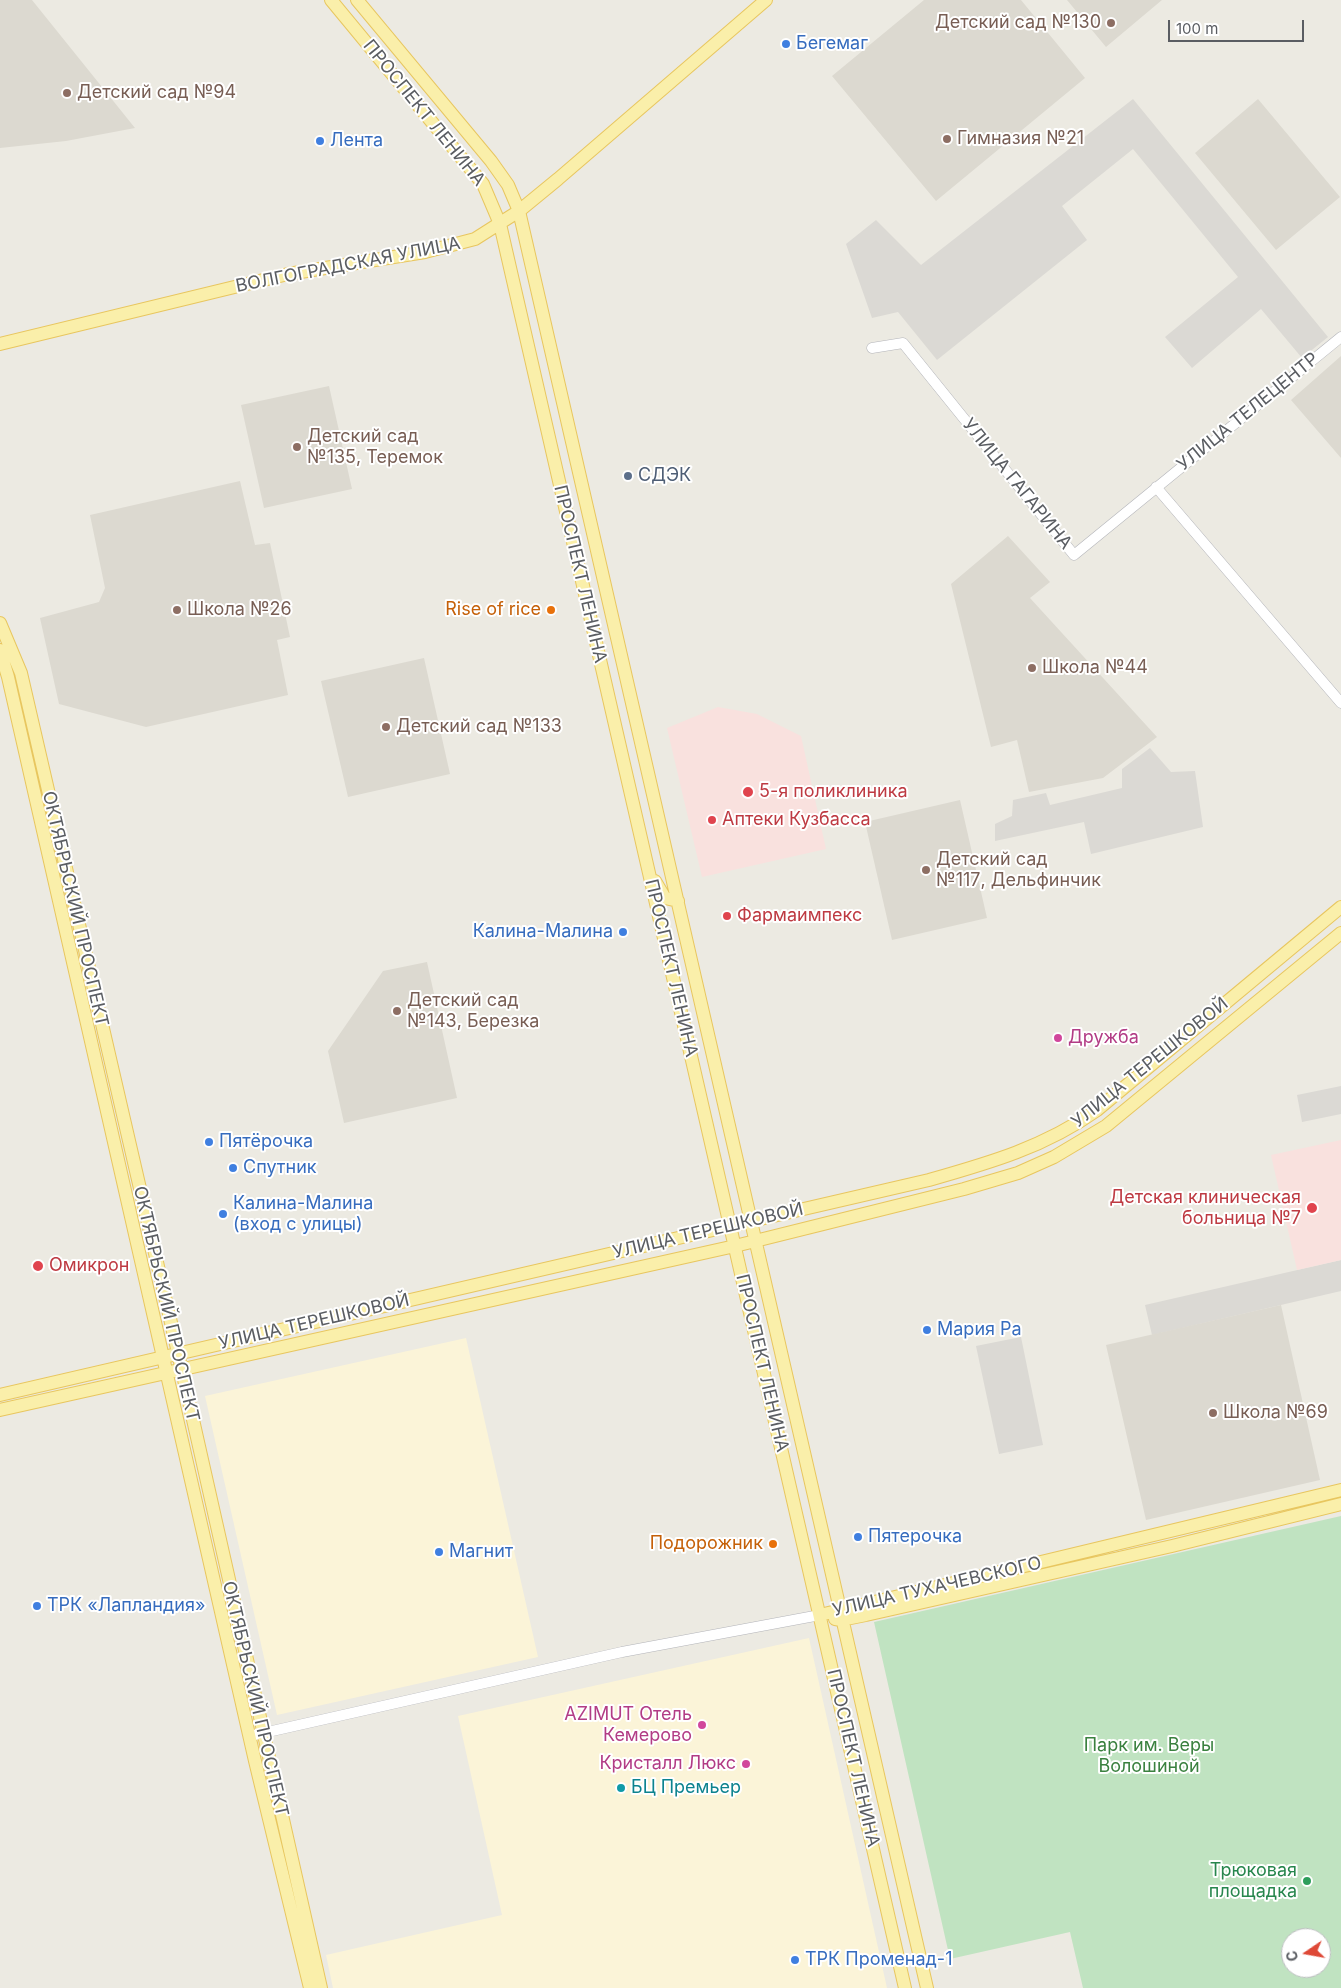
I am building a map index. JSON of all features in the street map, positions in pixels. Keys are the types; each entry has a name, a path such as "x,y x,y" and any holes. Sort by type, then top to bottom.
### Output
{"main road":[{"name":"ПРОСПЕКТ ЛЕНИНА","path":"331,0 483,184 500,224 905,1988"},
{"name":"ПРОСПЕКТ ЛЕНИНА","path":"357,0 491,161 508,185 519,211 927,1988"},
{"name":"ВОЛГОГРАДСКАЯ УЛИЦА","path":"0,344 288,274 425,252 463,243 500,224 519,211 766,0"},
{"name":"ОКТЯБРЬСКИЙ ПРОСПЕКТ","path":"0,623 22,673 321,1988"},
{"name":"ОКТЯБРЬСКИЙ ПРОСПЕКТ","path":"0,650 8,677 250,1736 310,1988"},
{"path":"648,868 665,898 678,902"},
{"name":"УЛИЦА ТЕРЕШКОВОЙ","path":"0,1394 751,1222 946,1175 1012,1155 1059,1134 1104,1104 1341,907"},
{"name":"УЛИЦА ТЕРЕШКОВОЙ","path":"0,1410 182,1371 735,1246 1018,1173 1054,1157 1106,1126 1341,932"},
{"name":"УЛИЦА ТУХАЧЕВСКОГО","path":"840,1615 1341,1490"},
{"name":"УЛИЦА ТУХАЧЕВСКОГО","path":"820,1615 840,1615 1172,1546 1341,1504"}],"street":[{"name":"УЛИЦА ТЕЛЕЦЕНТР","path":"1156,487 1341,337"},
{"name":"УЛИЦА ГАГАРИНА","path":"872,348 904,343 1074,555 1156,487"},
{"path":"1156,487 1341,703"},
{"path":"250,1736 631,1650 820,1615"}],"shaded area":[{"name":"Детский сад №94","path":"0,0 32,0 135,128 66,141 0,148"},
{"name":"Гимназия №21","path":"924,0 1021,0 1085,78 936,201 832,76"},
{"name":"Детский сад №130","path":"1067,0 1162,0 1106,47"},
{"path":"1133,99 1328,337 1302,358 1261,309 1192,368 1165,337 1238,277 1133,149 1062,206 1087,240 937,360 898,312 872,318 846,244 876,220 921,265"},
{"path":"1258,99 1340,197 1276,250 1195,153"},
{"path":"1341,356 1341,458 1291,400"},
{"name":"Детский сад №135, Теремок","path":"329,386 352,489 264,508 241,405"},
{"name":"Школа №26","path":"240,481 255,545 270,543 290,637 277,640 288,695 146,727 59,704 40,618 99,602 105,588 90,515"},
{"name":"Школа №44","path":"1008,536 1050,582 1030,598 1157,737 1103,778 1029,792 1017,740 991,747 951,584"},
{"name":"Детский сад №133","path":"424,658 450,774 348,797 321,681"},
{"name":"5-я поликлиника","path":"718,707 757,714 801,736 826,849 702,877 667,728"},
{"path":"1150,748 1171,772 1195,771 1203,827 1091,854 1084,822 995,841 995,824 1012,816 1013,800 1046,793 1050,805 1122,788 1122,769"},
{"name":"Детский сад №117, Дельфинчик","path":"960,800 987,918 892,940 865,822"},
{"name":"Детский сад №143, Березка","path":"427,962 457,1098 344,1123 328,1051 383,971"},
{"path":"1341,1086 1341,1114 1302,1122 1297,1095"},
{"name":"Детская клиническая больница №7","path":"1341,1140 1341,1260 1297,1270 1271,1155"},
{"path":"1341,1260 1341,1291 1152,1335 1145,1305"},
{"name":"Школа №69","path":"1281,1305 1320,1480 1146,1520 1106,1345"},
{"path":"1021,1337 1043,1445 999,1454 976,1346"},
{"path":"466,1338 538,1657 277,1715 205,1396"},
{"path":"809,1638 887,1988 333,1988 326,1955 502,1915 458,1716"}],"green space":[{"name":"Парк им. Веры Волошиной","path":"1341,1516 1341,1988 1083,1988 1070,1932 950,1959 874,1622"}],"place":[{"name":"Детский сад №130","path":"1111,23"},
{"name":"Бегемаг","path":"786,44"},
{"name":"Детский сад №94","path":"67,93"},
{"name":"Гимназия №21","path":"947,139"},
{"name":"Лента","path":"320,141"},
{"name":"Детский сад №135, Теремок","path":"297,447"},
{"name":"СДЭК","path":"628,476"},
{"name":"Школа №26","path":"177,610"},
{"name":"Rise of rice","path":"551,610"},
{"name":"Школа №44","path":"1032,668"},
{"name":"Детский сад №133","path":"386,727"},
{"name":"5-я поликлиника","path":"748,792"},
{"name":"Аптеки Кузбасса","path":"712,820"},
{"name":"Детский сад №117, Дельфинчик","path":"926,870"},
{"name":"Фармаимпекс","path":"727,916"},
{"name":"Калина-Малина","path":"623,932"},
{"name":"Детский сад №143, Березка","path":"397,1011"},
{"name":"Дружба","path":"1058,1038"},
{"name":"Пятёрочка","path":"209,1142"},
{"name":"Спутник","path":"233,1168"},
{"name":"Детская клиническая больница №7","path":"1312,1208"},
{"name":"Калина-Малина (вход с улицы)","path":"223,1214"},
{"name":"Омикрон","path":"38,1266"},
{"name":"Мария Ра","path":"927,1330"},
{"name":"Школа №69","path":"1213,1413"},
{"name":"Пятерочка","path":"858,1537"},
{"name":"Подорожник","path":"773,1544"},
{"name":"Магнит","path":"439,1552"},
{"name":"ТРК «Лапландия»","path":"37,1606"},
{"name":"AZIMUT Отель Кемерово","path":"702,1725"},
{"name":"Кристалл Люкс","path":"746,1764"},
{"name":"БЦ Премьер","path":"621,1788"},
{"name":"Трюковая площадка","path":"1307,1881"},
{"name":"ТРК Променад-1","path":"795,1960"}]}
